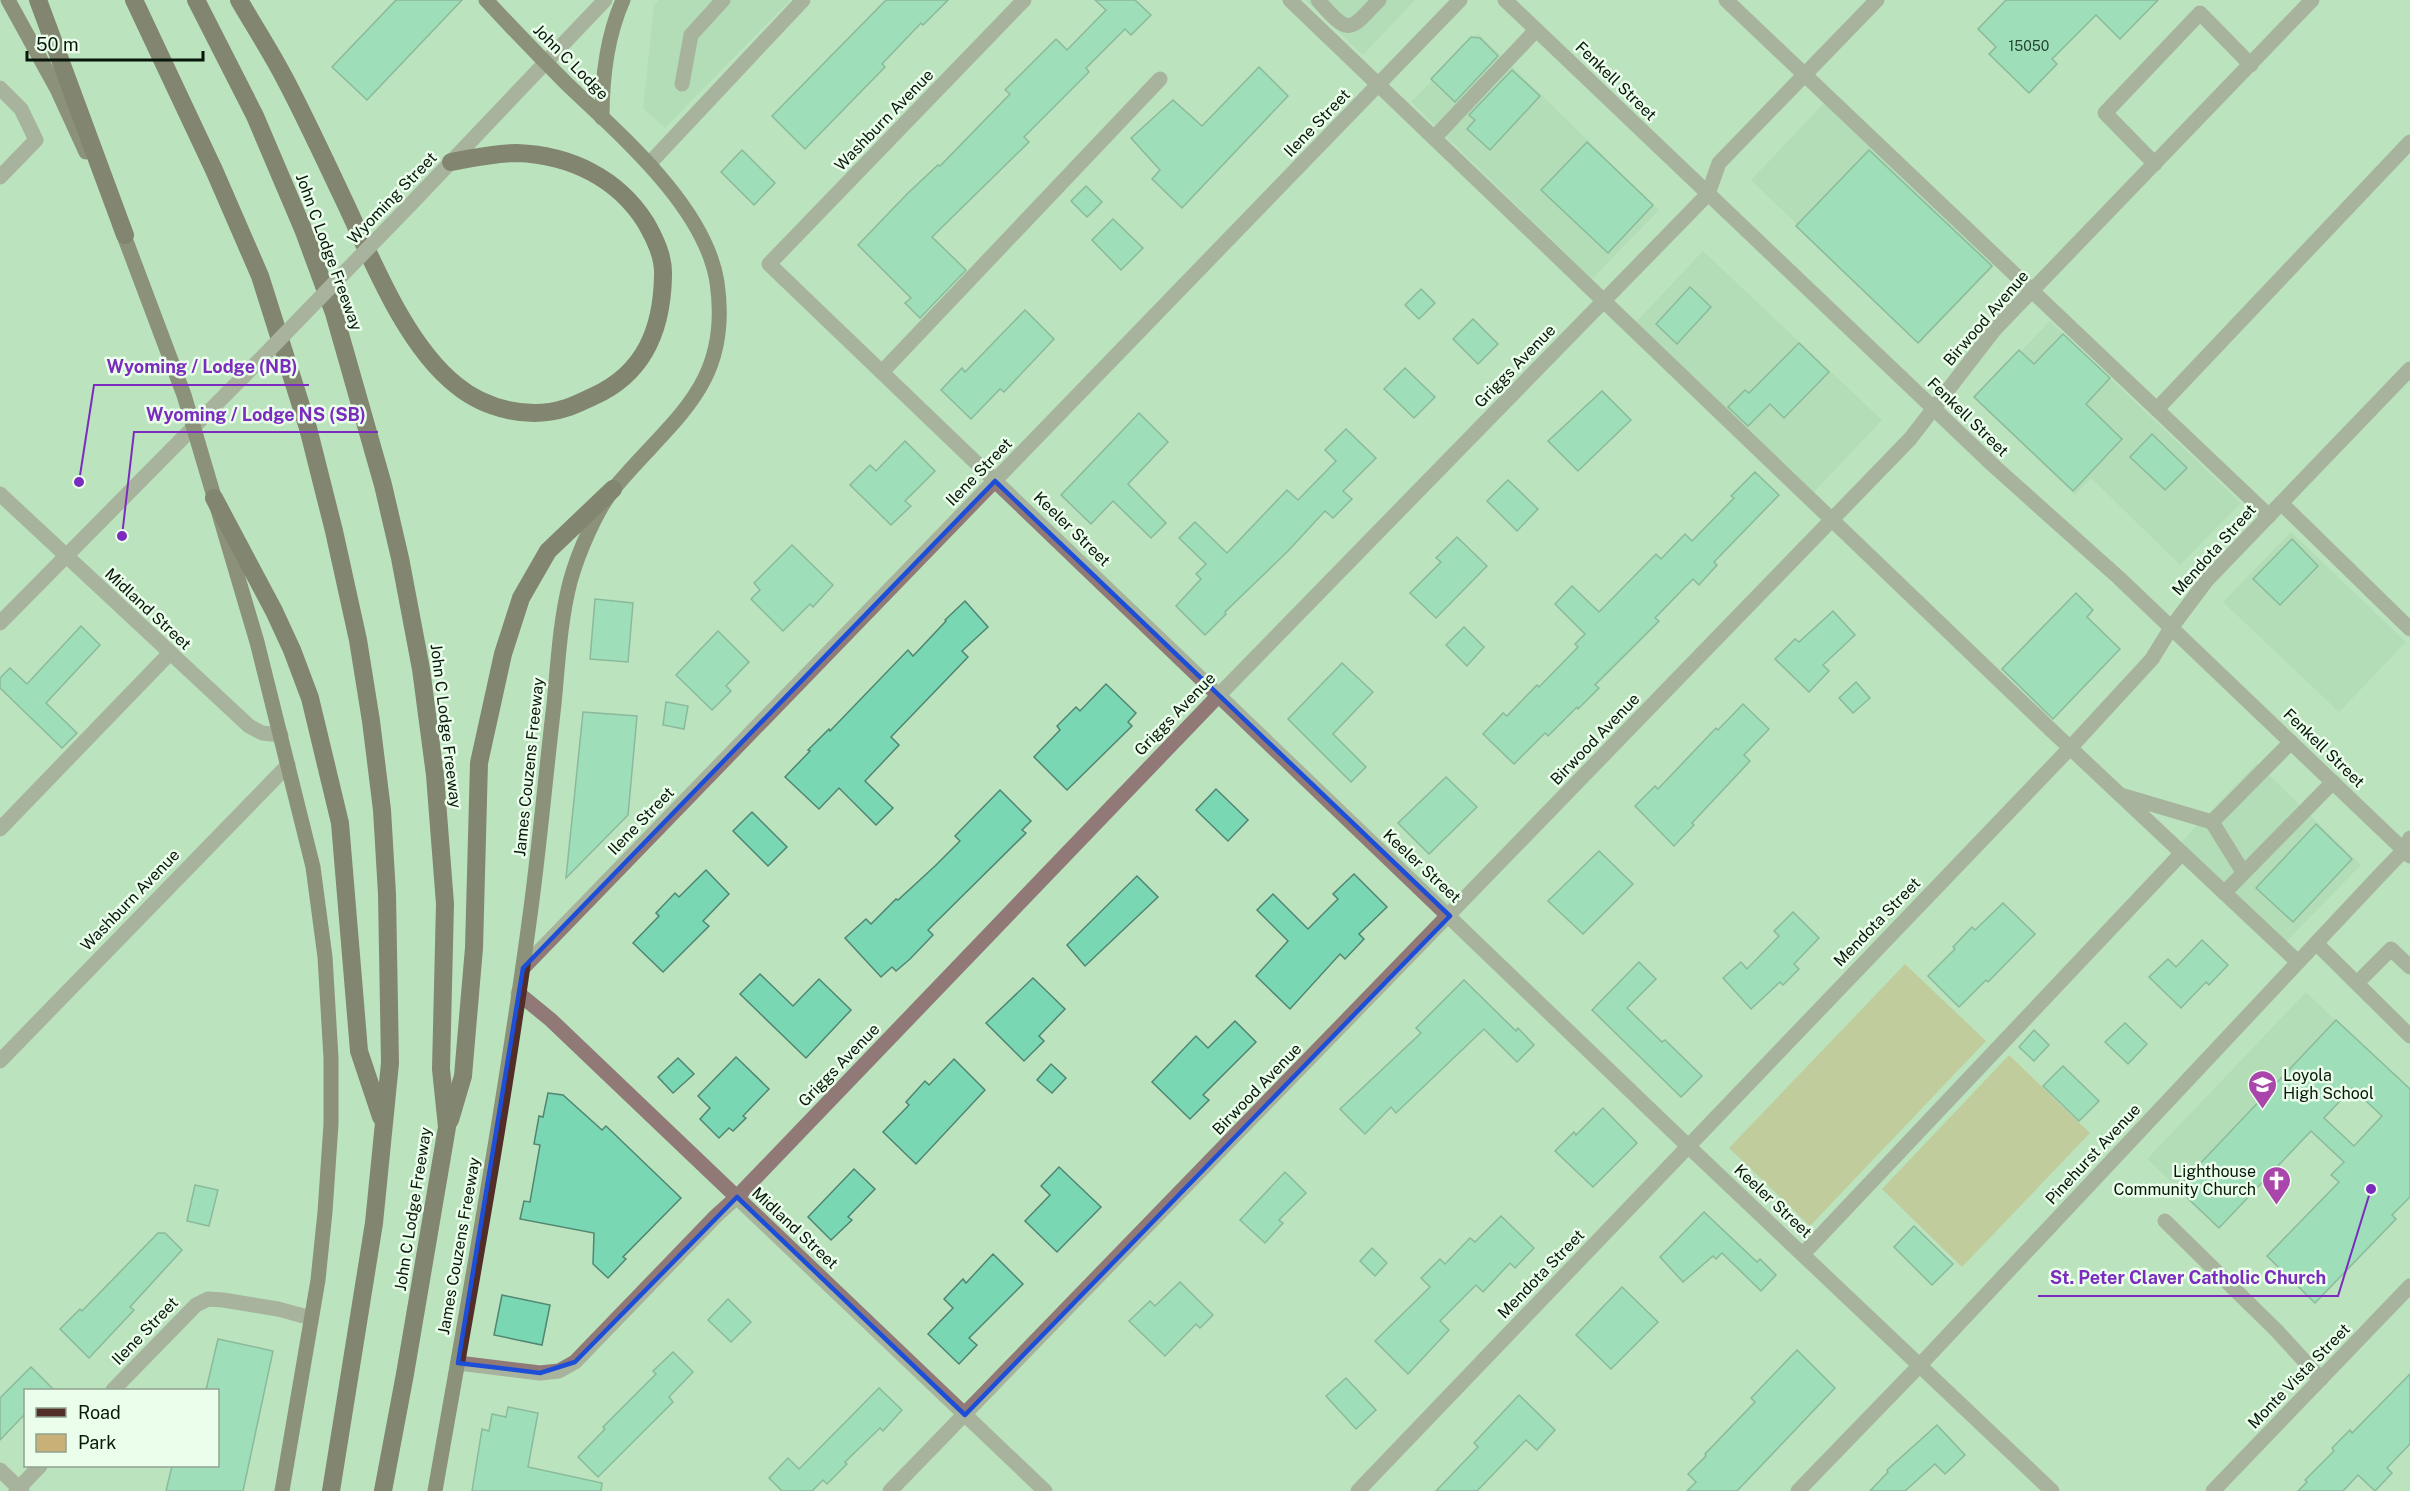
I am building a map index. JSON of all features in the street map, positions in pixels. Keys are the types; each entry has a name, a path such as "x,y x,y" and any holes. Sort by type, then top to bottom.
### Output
{"highway":[{"path":"38,0 125,235"},
{"path":"134,0 214,170 260,276 308,428 334,531 358,640 371,721 382,810 387,894 390,1063 374,1223 331,1491"},
{"name":"John C Lodge Freeway","path":"196,0 255,116 303,229 326,292 363,413 400,558 421,669 435,774 445,904 441,1069 447,1127 383,1491"},
{"path":"239,0 285,79 400,315 429,357 455,385 476,399 504,410 538,413 566,409 604,391 628,375 649,346 663,292 664,265 654,238 637,210 595,172 567,161 516,153 452,162"},
{"path":"447,1127 463,1077 474,948 479,763 503,654 521,597 548,551 613,489"},
{"path":"214,498 274,611 310,698 340,823 359,1051 383,1121"}],"main road":[{"path":"8,0 58,91 125,235 184,395 257,642 313,867 325,957 332,1124 325,1212 311,1318 282,1491"},
{"name":"John C Lodge","path":"486,0 604,120"},
{"path":"604,120 602,89 615,18 623,0"},
{"name":"James Couzens Freeway","path":"435,1491 523,968 560,645 570,582 585,540 613,489 688,408 710,366 718,325 719,305 716,277 700,232 649,164 604,120"}],"street":[{"name":"Wyoming Street","path":"0,624 452,162 605,0"},
{"path":"682,84 691,35 723,0"},
{"path":"649,164 803,0"},
{"name":"Washburn Avenue","path":"769,264 1024,0"},
{"path":"1290,0 2070,748 2298,962"},
{"path":"1318,0 1342,24 1349,27 1355,25 1379,0"},
{"name":"Ilene Street","path":"523,968 1460,0"},
{"name":"Fenkell Street","path":"1505,0 1933,408 2171,628 2333,782 2408,848"},
{"path":"1726,0 2269,516"},
{"name":"Griggs Avenue","path":"458,1363 540,1373 559,1371 575,1362 737,1197 1218,696 1708,194 1719,163 1877,0"},
{"name":"Birwood Avenue","path":"890,1491 1910,439 1995,329 2312,0"},
{"path":"2155,164 2105,113 2201,7 2251,65"},
{"path":"1434,138 1536,30"},
{"path":"882,372 1160,79"},
{"path":"0,88 21,109 36,140 0,177"},
{"path":"2157,409 2410,142"},
{"name":"Keeler Street","path":"769,264 1688,1146 2052,1491"},
{"name":"Mendota Street","path":"1358,1491 2070,748 2152,659 2171,628 2207,580 2410,369"},
{"name":"Midland Street","path":"0,494 249,726 262,733 280,735"},
{"path":"2281,503 2410,629"},
{"path":"0,829 170,653"},
{"path":"2212,822 2291,742"},
{"name":"Washburn Avenue","path":"0,1061 288,765"},
{"path":"2224,892 2333,782"},
{"path":"2121,795 2212,822 2243,872"},
{"name":"Pinehurst Avenue","path":"1798,1491 2408,848"},
{"path":"1803,1254 2182,853"},
{"path":"2316,944 2410,1036"},
{"path":"2357,984 2391,949 2410,967"},
{"name":"Midland Street","path":"518,993 551,1020 1045,1491"},
{"path":"2165,1221 2277,1331 2321,1379"},
{"name":"Monte Vista Street","path":"2213,1491 2410,1287"},
{"name":"Ilene Street","path":"114,1389 196,1305 208,1299 278,1309 311,1318"},
{"path":"0,1470 19,1490 39,1467"}],"highlighted area":[{"path":"995,481 1450,916 965,1415 737,1197 575,1362 540,1373 458,1363 523,968"}],"shaded area":[{"path":"659,0 790,0 665,128 643,108 654,5"},
{"path":"1305,0 1415,0 1363,55"},
{"path":"1478,33 1659,210 1592,279 1411,102"},
{"path":"1825,102 1994,266 1920,343 1751,180"},
{"path":"1703,251 1882,420 1814,492 1636,322"},
{"path":"2050,321 2241,503 2180,565 2091,478 2075,495 1975,399"},
{"path":"2291,532 2406,642 2339,712 2223,602"},
{"path":"2257,763 2361,865 2285,943 2181,842"},
{"name":"Loyola High School","path":"2306,992 2378,1061 2219,1228 2147,1159"}],"green space":[{"path":"1905,964 1986,1041 1810,1226 1729,1148"},
{"path":"2009,1055 2090,1133 1962,1267 1882,1189"}],"building":[{"path":"396,0 462,0 367,100 332,67"},
{"path":"886,0 948,0 923,25 921,23 882,64 885,67 805,149 772,116"},
{"path":"1095,0 1135,0 1151,15 1131,35 1125,29 1086,68 1089,72 1024,137 1029,142 932,237 966,270 920,318 905,303 911,298 858,245 1010,94 1005,90 1056,39 1067,50 1106,10"},
{"path":"2006,0 2158,0 2120,39 2096,15 2052,59 2057,64 2029,93 1989,54 1996,47 1978,29"},
{"path":"1471,37 1480,38 1498,56 1455,102 1431,79"},
{"path":"1259,67 1288,96 1182,208 1152,179 1160,170 1131,138 1173,100 1202,126"},
{"path":"1512,70 1540,96 1490,150 1467,129 1475,120 1469,115"},
{"path":"1587,142 1653,205 1608,253 1541,190"},
{"path":"742,150 775,183 754,205 721,172"},
{"path":"1869,150 1992,266 1918,343 1796,226"},
{"path":"1086,186 1102,202 1087,217 1071,201"},
{"path":"1113,219 1143,248 1121,270 1092,240"},
{"path":"1690,287 1711,307 1677,344 1656,324"},
{"path":"1421,289 1435,303 1419,319 1405,305"},
{"path":"1025,310 1054,339 1004,392 1000,389 971,419 941,390 962,368 965,372"},
{"path":"1473,319 1498,344 1478,364 1453,339"},
{"path":"2063,334 2110,378 2086,404 2122,439 2073,491 1974,397 2019,350 2034,364"},
{"path":"1799,343 1829,372 1784,418 1770,404 1748,426 1728,407 1745,390 1749,393"},
{"path":"1405,368 1435,397 1414,418 1384,389"},
{"path":"1602,391 1631,420 1578,471 1548,441"},
{"path":"1139,413 1168,442 1128,484 1166,523 1151,538 1113,501 1091,524 1061,495"},
{"path":"1346,429 1376,458 1343,491 1352,499 1333,518 1325,511 1205,635 1176,606 1201,579 1196,574 1206,564 1179,538 1195,522 1227,553 1287,490 1298,500 1336,461 1325,450"},
{"path":"2152,434 2187,468 2165,490 2130,457"},
{"path":"905,441 935,471 905,501 911,506 891,525 850,485 870,465 876,471"},
{"path":"1755,472 1779,495 1714,562 1717,565 1699,585 1693,579 1655,618 1659,621 1595,685 1599,688 1548,736 1545,733 1514,764 1483,734 1503,713 1507,716 1537,685 1539,687 1578,647 1575,644 1585,634 1555,604 1572,586 1599,612 1656,554 1661,559 1685,534 1692,541 1734,498 1731,496"},
{"path":"1508,480 1538,509 1517,531 1487,501"},
{"path":"1457,537 1487,566 1436,618 1410,593 1441,562 1436,558"},
{"path":"2292,539 2318,566 2280,605 2253,579"},
{"path":"792,545 833,585 813,607 810,604 783,631 751,599 760,590 754,583"},
{"path":"2076,593 2093,610 2087,617 2120,649 2053,719 2002,669"},
{"path":"595,599 633,603 628,662 590,659"},
{"path":"965,601 988,627 962,651 968,657 891,737 899,745 865,781 893,808 876,825 839,788 819,809 785,777 810,751 808,750 829,729 830,731 908,650 913,656"},
{"path":"1833,611 1855,635 1823,665 1829,671 1809,692 1775,659 1795,639 1799,642"},
{"path":"81,626 100,645 46,703 77,733 62,748 0,688 0,678 10,668 27,684"},
{"path":"1464,627 1484,647 1467,666 1446,645"},
{"path":"718,631 749,662 726,686 731,691 712,710 676,675"},
{"path":"1342,663 1373,692 1333,734 1366,767 1351,782 1288,719"},
{"path":"1856,682 1870,698 1853,713 1839,698"},
{"path":"1106,684 1136,713 1128,722 1132,726 1067,790 1034,757 1060,730 1057,726 1076,707 1080,711"},
{"path":"666,702 688,706 684,729 663,725"},
{"path":"1743,704 1769,729 1744,755 1750,761 1692,823 1694,825 1674,846 1635,806 1655,786 1658,789 1716,728 1718,730"},
{"path":"583,712 637,716 628,815 566,878"},
{"path":"1446,777 1477,807 1429,854 1398,823"},
{"path":"1216,789 1248,820 1228,841 1196,810"},
{"path":"1000,790 1031,821 1022,830 1026,833 928,930 933,935 910,959 896,971 892,967 881,977 845,938 866,919 871,924 935,866 960,841 955,836"},
{"path":"752,812 787,847 768,866 733,831"},
{"path":"2316,824 2352,859 2293,922 2256,888"},
{"path":"1599,851 1633,884 1583,934 1548,901"},
{"path":"706,870 729,894 703,921 709,926 663,972 633,943 659,916 656,913 675,893 679,897"},
{"path":"1354,874 1387,907 1359,934 1364,939 1345,959 1340,954 1290,1009 1256,976 1288,941 1257,910 1273,894 1308,929 1338,899 1333,894"},
{"path":"1137,876 1158,897 1085,966 1067,945"},
{"path":"2003,903 2035,934 1988,982 1986,980 1959,1007 1928,976 1955,949 1953,947 1972,927 1975,930"},
{"path":"1793,912 1819,938 1794,964 1799,969 1783,985 1780,982 1751,1009 1723,978 1741,962 1747,969 1779,936 1774,931"},
{"path":"2202,940 2228,965 2209,985 2206,982 2181,1008 2149,977 2168,959 2176,967"},
{"path":"1639,962 1656,979 1627,1008 1662,1042 1665,1040 1702,1076 1681,1097 1592,1010"},
{"path":"760,974 793,1006 819,979 851,1010 806,1058 740,994"},
{"path":"1033,978 1065,1009 1039,1036 1044,1041 1024,1061 986,1023"},
{"path":"1464,980 1516,1031 1518,1028 1534,1045 1517,1062 1484,1029 1396,1113 1391,1107 1365,1134 1340,1109 1421,1033 1416,1028"},
{"path":"2336,1020 2410,1089 2410,1197 2392,1215 2396,1219 2315,1303 2267,1256 2339,1182 2331,1175 2344,1162 2311,1131 2219,1228 2177,1188","holes":["2352,1088 2382,1116 2354,1146 2324,1118"]},
{"path":"1235,1021 1256,1042 1203,1095 1209,1100 1190,1119 1152,1082 1196,1036 1208,1048"},
{"path":"2125,1023 2147,1044 2128,1064 2105,1042"},
{"path":"2034,1030 2049,1045 2034,1061 2019,1047"},
{"path":"736,1057 769,1089 743,1116 746,1118 733,1131 729,1128 719,1138 700,1119 710,1108 698,1096"},
{"path":"678,1058 694,1074 673,1093 658,1077"},
{"path":"954,1059 985,1090 916,1164 883,1132 909,1105 906,1102 925,1081 929,1085"},
{"path":"1051,1064 1066,1078 1052,1093 1037,1080"},
{"path":"2063,1066 2099,1101 2079,1121 2043,1086"},
{"path":"548,1093 563,1095 602,1130 606,1126 681,1198 623,1257 626,1259 608,1278 593,1264 594,1233 520,1219 524,1201 530,1202 540,1145 534,1144 539,1116 543,1117"},
{"path":"1603,1108 1637,1143 1593,1187 1555,1151 1574,1132 1576,1135"},
{"path":"1059,1167 1101,1207 1057,1252 1025,1221 1050,1195 1041,1186"},
{"path":"854,1169 875,1189 848,1217 852,1220 831,1240 808,1217"},
{"path":"1285,1172 1306,1193 1279,1220 1283,1223 1265,1243 1240,1220"},
{"path":"195,1185 218,1190 209,1226 187,1221"},
{"path":"1704,1212 1757,1262 1760,1259 1776,1275 1761,1291 1722,1253 1716,1259 1713,1256 1683,1282 1660,1257"},
{"path":"1501,1216 1534,1248 1515,1268 1510,1263 1483,1292 1476,1285 1440,1321 1449,1330 1408,1374 1375,1341 1430,1287 1421,1278 1440,1259 1445,1264 1470,1238 1475,1242"},
{"path":"1914,1226 1953,1264 1932,1285 1894,1247"},
{"path":"158,1233 165,1233 182,1250 130,1307 134,1310 89,1358 60,1329 80,1309 82,1311"},
{"path":"1372,1248 1387,1263 1375,1276 1360,1261"},
{"path":"993,1254 1023,1284 969,1338 977,1345 959,1364 928,1334 953,1308 944,1299 963,1279 966,1283"},
{"path":"1180,1282 1213,1315 1200,1328 1196,1324 1165,1356 1129,1321 1150,1301 1155,1306"},
{"path":"1622,1287 1658,1322 1611,1369 1576,1335"},
{"path":"502,1295 550,1305 542,1345 494,1335"},
{"path":"728,1299 751,1322 731,1342 708,1320"},
{"path":"218,1339 273,1351 243,1491 166,1491 172,1467 219,1467 219,1389 206,1389"},
{"path":"1797,1350 1835,1388 1737,1491 1687,1491 1696,1482 1688,1474 1755,1402 1751,1398"},
{"path":"673,1352 693,1372 669,1397 673,1402 598,1477 578,1457 605,1429 603,1427 656,1374 653,1371"},
{"path":"31,1367 53,1389 24,1389 24,1415 0,1440 0,1398"},
{"path":"2410,1374 2410,1444 2387,1468 2392,1473 2375,1491 2358,1475 2343,1491 2298,1491 2307,1482 2305,1480 2334,1451 2332,1448 2350,1430 2352,1433"},
{"path":"1346,1378 1376,1410 1356,1429 1326,1396"},
{"path":"879,1388 902,1410 883,1431 880,1428 845,1462 847,1464 827,1484 823,1480 812,1491 782,1491 769,1478 788,1458 799,1469"},
{"path":"1519,1395 1555,1430 1537,1450 1526,1440 1477,1491 1436,1491 1478,1447 1474,1443"},
{"path":"508,1407 538,1413 528,1467 602,1483 601,1491 472,1491 482,1429 489,1431 492,1414 506,1417"},
{"path":"1937,1425 1965,1455 1945,1474 1935,1464 1905,1491 1870,1491 1888,1472 1887,1470"}],"place":[{"name":"Wyoming / Lodge (NB)","path":"79,482"},
{"name":"Wyoming / Lodge NS (SB)","path":"122,536"},
{"name":"Loyola High School","path":"2262,1110"},
{"name":"St. Peter Claver Catholic Church","path":"2371,1189"},
{"name":"Lighthouse Community Church","path":"2277,1206"}]}
